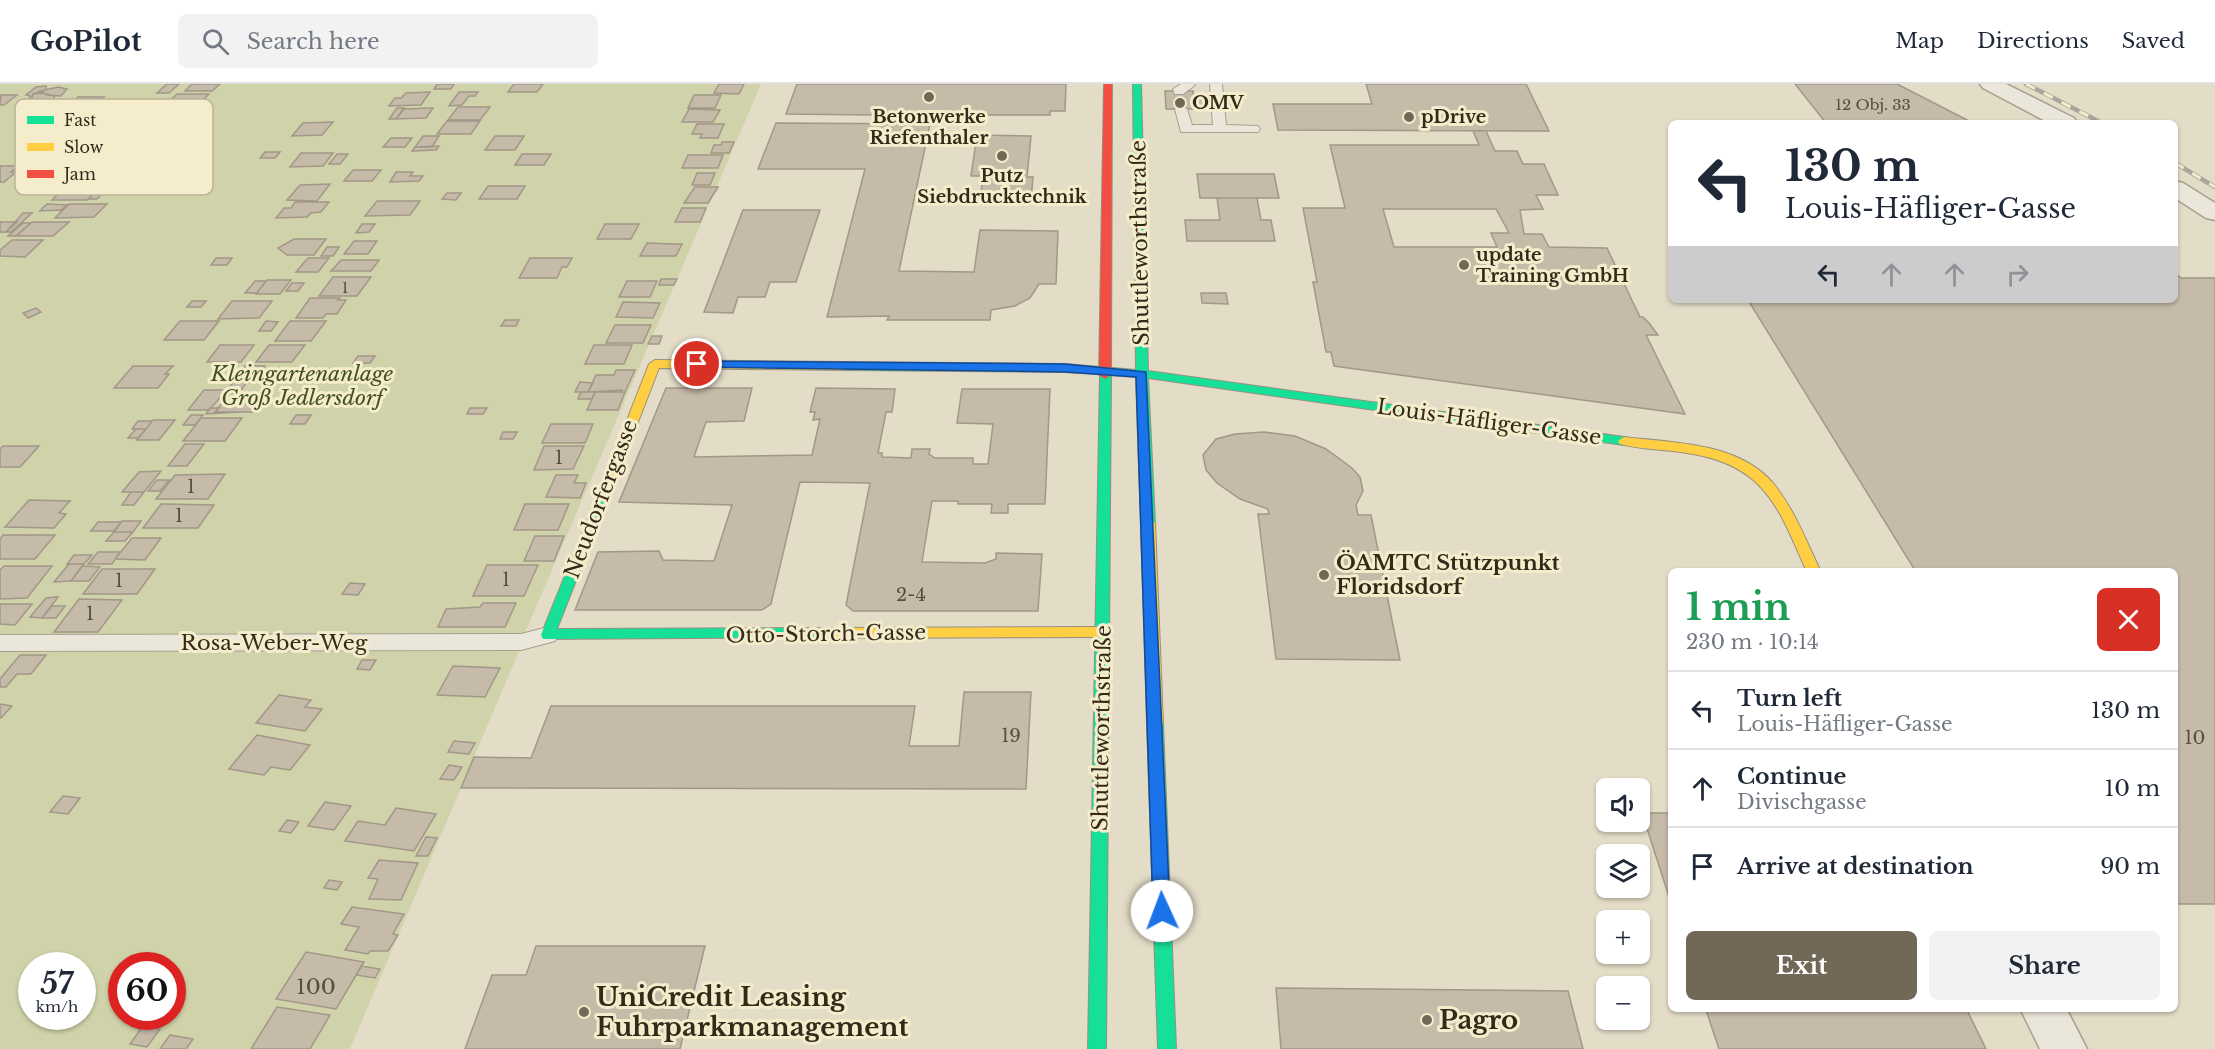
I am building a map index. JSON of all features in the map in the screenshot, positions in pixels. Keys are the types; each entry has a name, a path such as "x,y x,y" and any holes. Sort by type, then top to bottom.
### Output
{"main road":[{"name":"Shuttleworthstraße","path":"1097,1049 1108,84"},
{"name":"Shuttleworthstraße","path":"1137,84 1142,374 1167,1049"},
{"name":"Louis-Häfliger-Gasse","path":"655,364 1042,368 1142,374 1715,456 1747,467 1766,484 1813,568"},
{"name":"Neudorfergasse","path":"548,635 655,364"},
{"name":"Otto-Storch-Gasse","path":"548,635 1103,632"}],"street":[{"path":"1990,84 2060,120"},
{"path":"2178,190 2215,213"},
{"path":"2044,1012 2064,1049"}],"lane":[{"path":"1216,84 1220,129"},
{"path":"1181,109 1186,129 1253,129"},
{"name":"Rosa-Weber-Weg","path":"0,643 521,642 548,635"}],"green space":[{"name":"Kleingartenanlage Groß Jedlersdorf","path":"0,84 761,84 521,642 350,1049 0,1049"}],"building":[{"path":"167,84 179,84 169,93 157,93"},
{"path":"192,84 220,84 212,91 185,91"},
{"path":"437,84 454,84 451,89 434,89"},
{"path":"514,84 543,84 537,92 508,92"},
{"path":"719,84 744,84 739,94 714,93"},
{"name":"Betonwerke Riefenthaler","path":"797,84 1066,84 1065,111 1050,111 1050,115 929,115 928,119 876,119 876,115 786,114"},
{"name":"pDrive","path":"1366,84 1526,84 1549,131 1278,130 1273,104 1372,104"},
{"path":"1795,84 1897,84 1967,120 1824,120"},
{"path":"46,86 46,90 33,94 32,99 26,95 36,87"},
{"path":"58,87 67,89 61,96 47,95 40,91"},
{"name":"OMV","path":"1165,91 1193,91 1195,109 1166,109"},
{"path":"430,92 421,105 389,106 395,98 401,98 406,93"},
{"path":"459,92 478,92 475,96 469,96 462,105 449,106"},
{"path":"42,93 55,96 54,99 31,99 33,94"},
{"path":"177,94 209,94 204,99 172,99"},
{"path":"1,95 17,95 4,105 0,105"},
{"path":"694,95 721,95 715,108 688,108"},
{"path":"78,97 104,97 102,99 76,99"},
{"path":"1194,98 1236,98 1238,109 1195,109"},
{"path":"458,107 490,107 480,120 448,120"},
{"path":"397,108 404,108 396,119 389,119"},
{"path":"433,108 426,118 396,119 404,109"},
{"path":"689,109 720,110 713,122 682,122"},
{"path":"447,121 480,121 471,134 437,134"},
{"path":"333,122 322,135 292,136 303,123"},
{"path":"776,123 930,124 899,271 974,272 980,230 1058,231 1056,284 1039,284 1030,298 1015,306 991,310 990,320 887,320 889,316 827,317 865,169 758,169"},
{"path":"697,124 724,124 718,138 700,138 702,134 692,134"},
{"name":"update Training GmbH","path":"1473,131 1486,131 1495,151 1517,151 1523,164 1544,164 1558,195 1536,195 1543,209 1520,210 1524,234 1542,234 1549,247 1607,248 1640,317 1649,323 1658,335 1646,335 1685,414 1334,366 1331,352 1326,352 1313,282 1317,282 1303,208 1345,208 1330,145 1479,145","holes":["1383,209 1496,209 1509,233 1491,233 1497,247 1394,247"]},
{"name":"Putz Siebdrucktechnik","path":"977,135 1031,136 1027,177 1033,177 1031,200 980,200 983,176 971,176"},
{"path":"423,136 439,136 432,147 415,147"},
{"path":"495,136 524,136 515,150 485,150"},
{"path":"391,138 412,138 405,147 383,147"},
{"path":"722,142 734,142 729,153 711,153 714,145 721,145"},
{"path":"439,146 436,150 412,151 415,147"},
{"path":"265,152 280,152 275,158 260,158"},
{"path":"301,153 333,153 323,166 290,167"},
{"path":"337,154 348,154 340,164 329,164"},
{"path":"522,154 551,154 544,165 515,165"},
{"path":"688,155 723,155 718,168 682,168"},
{"path":"0,166 15,166 11,172 15,173 4,182 0,182"},
{"path":"353,170 381,170 372,181 344,181"},
{"path":"396,172 413,172 410,176 423,176 419,181 390,182"},
{"path":"697,173 715,173 710,185 692,185"},
{"path":"1197,174 1274,174 1279,198 1200,198"},
{"path":"330,184 317,201 287,200 300,185"},
{"path":"488,186 525,186 517,199 479,199"},
{"path":"695,187 718,187 708,203 684,203"},
{"path":"447,193 461,193 456,200 442,199"},
{"path":"57,195 93,195 87,200 52,200"},
{"path":"92,195 101,195 97,199 88,199"},
{"path":"1217,198 1257,198 1261,220 1271,220 1275,241 1187,241 1185,220 1220,220"},
{"path":"377,201 420,201 410,215 365,216"},
{"path":"295,202 329,202 321,212 311,213 307,217 276,218 284,208 291,208"},
{"path":"47,204 67,205 61,210 40,211"},
{"path":"69,204 107,204 94,217 55,218"},
{"path":"682,208 706,208 700,222 675,222"},
{"path":"743,210 820,210 796,282 770,282 765,297 738,297 733,313 704,312"},
{"path":"23,213 32,213 11,232 6,232"},
{"path":"0,222 17,222 6,232 0,232"},
{"path":"32,222 69,222 53,236 16,236"},
{"path":"23,223 31,223 16,236 8,236"},
{"path":"362,224 375,224 369,232 356,233"},
{"path":"605,224 639,224 631,239 597,239"},
{"path":"294,239 326,239 314,255 287,255 278,248"},
{"path":"12,240 43,240 25,257 0,256 0,250"},
{"path":"354,241 377,241 368,254 344,254"},
{"path":"647,243 682,244 676,256 640,256"},
{"path":"327,247 339,247 333,256 321,256"},
{"path":"216,258 232,258 227,265 211,265"},
{"path":"308,258 329,258 318,272 296,272"},
{"path":"530,258 572,258 567,267 562,267 557,278 519,278"},
{"path":"341,260 379,260 371,271 331,271"},
{"path":"2178,276 2181,278 2215,278 2215,904 2178,904 2178,568 1914,568 1750,303 2178,303"},
{"path":"333,277 371,277 357,296 319,296"},
{"path":"661,279 677,279 674,285 659,285"},
{"path":"267,280 291,280 280,294 256,294"},
{"path":"255,281 266,281 257,293 245,293"},
{"path":"627,281 657,281 650,297 619,297"},
{"path":"292,283 304,283 298,291 286,291"},
{"path":"1201,293 1226,293 1228,304 1202,303"},
{"path":"310,298 346,300 337,314 326,314 323,318 296,318"},
{"path":"192,301 206,301 201,307 187,307"},
{"path":"232,301 272,301 259,318 218,319"},
{"path":"623,302 660,303 653,318 616,317"},
{"path":"36,308 41,312 28,318 23,313"},
{"path":"505,320 519,320 516,326 501,326"},
{"path":"180,321 219,321 204,340 164,340"},
{"path":"266,321 278,322 271,331 259,331"},
{"path":"290,321 326,321 311,341 275,341"},
{"path":"615,325 651,325 643,343 606,343"},
{"path":"652,336 662,336 659,344 648,344"},
{"path":"220,345 254,345 241,362 207,362"},
{"path":"269,345 305,345 292,362 256,362"},
{"path":"594,345 632,345 624,364 585,364"},
{"path":"358,356 375,356 370,363 353,363"},
{"path":"246,365 265,366 251,383 246,383 242,389 228,389"},
{"path":"133,366 173,366 165,374 169,374 158,388 114,388"},
{"path":"616,370 635,370 625,392 621,392 622,390 588,392 596,375 614,375"},
{"path":"580,382 593,383 588,392 575,392"},
{"path":"666,388 752,388 744,421 706,422 694,457 812,455 820,419 813,420 815,412 810,412 816,388 895,389 892,412 886,412 878,453 882,453 882,457 911,458 912,449 930,449 929,454 935,458 973,458 973,464 988,464 993,424 957,423 962,389 1050,389 1045,504 1008,504 1008,513 991,513 992,504 932,501 922,562 985,563 996,559 996,553 1042,554 1038,611 853,611 846,605 870,483 800,482 771,604 762,610 575,610 598,552 659,551 663,560 714,561 732,505 619,502"},
{"path":"204,390 227,390 209,410 188,410"},
{"path":"581,392 595,392 592,399 578,399"},
{"path":"595,392 625,392 618,410 587,410"},
{"path":"230,393 268,394 254,412 215,412"},
{"path":"210,408 219,408 215,412 241,412 206,414"},
{"path":"470,408 487,408 483,414 467,414"},
{"path":"191,415 203,415 195,425 183,425"},
{"path":"296,415 311,415 305,424 290,424"},
{"path":"201,418 242,418 225,441 183,441"},
{"path":"153,420 175,420 159,440 137,440"},
{"path":"138,421 152,421 146,429 132,429"},
{"path":"551,424 593,424 585,443 542,443"},
{"path":"136,429 146,429 138,438 128,438"},
{"path":"503,432 517,432 513,439 500,439"},
{"name":"ÖAMTC Stützpunkt Floridsdorf","path":"1264,432 1295,436 1326,449 1352,468 1360,477 1363,491 1356,505 1358,515 1371,515 1400,660 1276,659 1258,514 1269,514 1268,509 1240,499 1217,483 1206,470 1203,455 1216,439 1235,434"},
{"path":"185,444 204,444 187,466 168,466"},
{"path":"3,446 39,446 20,467 0,467 0,449"},
{"path":"544,446 584,446 573,469 534,470"},
{"path":"161,471 144,492 122,492 139,472"},
{"path":"225,474 208,499 156,499 175,475"},
{"path":"556,475 578,475 574,483 586,483 580,498 546,497"},
{"path":"157,480 169,480 160,491 148,491"},
{"path":"131,492 144,492 134,505 122,505"},
{"path":"29,500 70,501 59,513 66,514 54,528 5,527"},
{"path":"161,504 214,505 198,528 143,528"},
{"path":"525,504 569,504 558,530 514,530"},
{"path":"122,521 141,521 133,532 114,532"},
{"path":"98,522 121,522 114,531 91,531"},
{"path":"114,532 133,532 125,541 106,541"},
{"path":"3,535 55,535 35,559 0,559 0,539"},
{"path":"535,536 564,536 554,561 524,561"},
{"path":"132,538 161,538 145,560 115,559"},
{"path":"98,552 120,552 112,564 88,564"},
{"path":"74,555 92,555 84,564 67,564"},
{"path":"69,564 84,564 71,581 54,582"},
{"path":"487,565 538,565 524,596 473,596"},
{"path":"4,566 52,566 27,598 0,599 0,570"},
{"path":"82,566 100,567 89,581 71,581"},
{"path":"102,569 155,569 137,594 83,594"},
{"path":"350,583 365,584 358,595 342,594"},
{"path":"58,597 42,618 30,617 46,598"},
{"path":"79,599 122,600 98,632 54,632"},
{"path":"483,603 516,603 505,627 438,627 446,609 480,607"},
{"path":"0,604 32,604 15,625 0,624"},
{"path":"52,606 65,606 56,618 42,618"},
{"path":"20,655 46,655 31,674 17,674 6,687 0,687 0,679"},
{"path":"362,660 376,660 370,670 357,669"},
{"path":"453,666 500,668 485,697 437,695"},
{"path":"964,692 1031,692 1026,789 461,788 474,757 531,758 551,706 915,706 909,746 959,746"},
{"path":"279,695 311,700 305,707 322,709 305,731 256,723"},
{"path":"0,704 12,706 1,718 0,718"},
{"path":"257,735 310,745 290,770 271,767 264,775 229,769"},
{"path":"454,741 475,743 469,754 448,752"},
{"path":"449,765 462,767 454,780 440,779"},
{"path":"63,796 80,798 68,814 50,812"},
{"path":"325,802 351,806 334,830 308,826"},
{"path":"396,808 436,814 414,851 345,841 358,821 385,825"},
{"path":"1650,813 1668,813 1668,894 1648,832 1650,832"},
{"path":"287,820 299,822 291,833 279,831"},
{"path":"426,837 437,838 428,856 416,856"},
{"path":"379,860 418,863 401,900 369,899 378,879 368,878"},
{"path":"329,880 342,882 337,890 324,888"},
{"path":"352,907 404,914 393,934 398,935 388,951 370,951 368,954 345,950 359,927 341,924"},
{"name":"UniCredit Leasing Fuhrparkmanagement","path":"536,946 705,946 680,1049 465,1049 492,975 526,975"},
{"path":"306,952 364,962 336,1009 276,999"},
{"path":"361,966 380,969 375,978 356,975"},
{"name":"Pagro","path":"1276,988 1568,991 1583,1049 1281,1049"},
{"path":"277,1007 330,1015 310,1049 251,1049"},
{"path":"1707,1012 1968,1012 1986,1049 1719,1049"},
{"path":"140,1030 159,1030 147,1047 130,1044"},
{"path":"170,1035 193,1039 186,1049 160,1049"}],"railway":[{"path":"2026,84 2096,120"},
{"path":"2178,165 2215,187"}],"traffic: fast":[{"path":"1137,84 1142,374 1148,523"},
{"path":"845,366 1065,368 1142,374 1624,441"},
{"path":"1097,1049 1105,375"},
{"path":"604,494 548,635 837,633"},
{"path":"1155,723 1167,1049"}],"traffic: slow":[{"path":"604,494 655,364 845,366"},
{"path":"1624,441 1711,453 1743,465 1756,474 1775,495 1812,568"},
{"path":"1148,523 1155,723"},
{"path":"837,633 1103,632"}],"traffic: jam":[{"path":"1105,375 1108,84"}],"place":[{"name":"Betonwerke Riefenthaler","path":"929,97"},
{"name":"OMV","path":"1180,103"},
{"name":"pDrive","path":"1409,117"},
{"name":"Putz Siebdrucktechnik","path":"1002,156"},
{"name":"update Training GmbH","path":"1464,265"},
{"name":"ÖAMTC Stützpunkt Floridsdorf","path":"1324,575"},
{"name":"UniCredit Leasing Fuhrparkmanagement","path":"584,1012"},
{"name":"Pagro","path":"1427,1020"}],"route":[{"path":"697,364 1065,368 1142,374 1162,911"}]}
